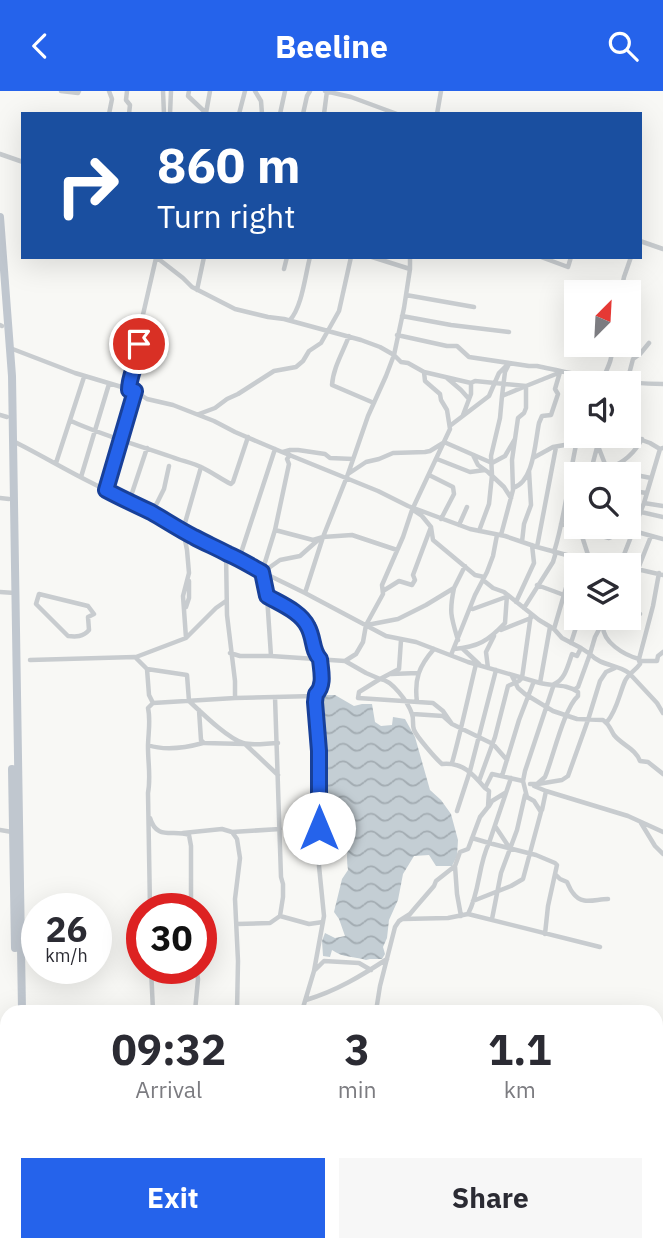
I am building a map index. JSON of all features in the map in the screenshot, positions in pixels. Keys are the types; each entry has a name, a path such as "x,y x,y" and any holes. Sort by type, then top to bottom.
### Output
{"highway":[{"path":"0,217 10,348 13,441 6,592 22,1005"},
{"path":"0,297 6,364 4,499 13,832 16,850 16,1005"}],"street":[{"path":"61,91 79,91"},
{"path":"109,91 112,99 109,112"},
{"path":"127,91 129,112"},
{"path":"163,91 164,112"},
{"path":"170,112 171,91"},
{"path":"189,91 188,96 205,112"},
{"path":"206,112 210,91"},
{"path":"240,112 245,91"},
{"path":"255,91 261,101 261,112"},
{"path":"280,112 285,91"},
{"path":"303,112 310,91"},
{"path":"324,112 326,91 392,112"},
{"path":"437,112 441,91"},
{"path":"0,154 21,161"},
{"path":"642,242 663,249"},
{"path":"106,490 132,391 132,373 138,359 142,319 156,259"},
{"path":"158,259 197,290 235,309 349,336 380,347 401,362 424,372 471,383 475,381 526,386 561,372"},
{"path":"197,290 204,259"},
{"path":"284,269 286,259"},
{"path":"290,320 301,295 310,259"},
{"path":"198,414 215,408 274,371 296,367 309,351 321,343 333,323 344,292 351,259"},
{"path":"379,259 410,269"},
{"path":"399,265 407,259"},
{"path":"305,593 323,537 394,355 410,259"},
{"path":"546,259 568,267 570,259"},
{"path":"624,280 630,259"},
{"path":"406,295 474,307"},
{"path":"294,315 298,323"},
{"path":"402,316 509,332"},
{"path":"333,323 335,332"},
{"path":"397,335 457,346 469,357 564,372"},
{"path":"349,336 333,372 332,385 374,403"},
{"path":"630,371 633,359 649,344"},
{"path":"10,348 84,377 198,414 282,452 346,476 412,509 458,525 564,554"},
{"path":"345,661 356,654 363,642 366,625 383,591 382,585 412,509 451,425 489,396 499,373 509,364"},
{"path":"479,531 489,504 491,456 500,418 505,372 509,364"},
{"path":"424,372 425,381 440,394 451,425"},
{"path":"513,488 521,486 529,470 542,416 551,415 554,411 558,394 555,389 561,372"},
{"path":"56,463 84,377"},
{"path":"446,378 469,399"},
{"path":"462,417 469,399 471,383"},
{"path":"80,477 109,384"},
{"path":"641,384 663,384"},
{"path":"492,463 505,456 514,439 519,418 526,408 526,386 502,396"},
{"path":"71,421 105,436 114,436 121,441 201,467 232,484 248,437"},
{"path":"453,652 493,556 511,498 514,439"},
{"path":"622,462 642,439 662,448 641,511 661,517 663,506 644,503"},
{"path":"13,441 152,513 192,537 386,636 453,652 479,665 549,685 560,682 572,655 577,656 581,648"},
{"path":"444,442 492,463"},
{"path":"346,476 366,462 379,460 393,453 430,451 444,442"},
{"path":"532,459 564,445"},
{"path":"516,602 535,561 535,546 556,447"},
{"path":"130,502 148,448"},
{"path":"524,608 553,562 574,448"},
{"path":"239,559 275,449"},
{"path":"282,452 298,450 325,454 330,458 353,459"},
{"path":"271,656 267,596 262,572 275,530 289,464 287,459 290,455"},
{"path":"473,455 478,465 492,475 511,498"},
{"path":"437,459 470,472 485,470"},
{"path":"152,513 164,489 169,465"},
{"path":"186,638 183,596 188,573 183,530 201,467"},
{"path":"523,542 524,524 531,505 529,470"},
{"path":"429,475 453,487 454,493 442,519"},
{"path":"641,475 651,478"},
{"path":"641,492 646,493"},
{"path":"458,525 467,507"},
{"path":"412,509 431,527 433,540 475,575 552,628 562,638 590,653 596,661 625,670 657,703 663,713"},
{"path":"383,591 399,581 412,585 415,580 413,575 431,527"},
{"path":"275,530 313,540 352,535 397,550"},
{"path":"641,533 663,539"},
{"path":"641,561 651,536"},
{"path":"262,572 280,560 300,556 323,537"},
{"path":"226,552 226,601 235,698"},
{"path":"465,566 454,589 450,607 451,619 458,643 479,665"},
{"path":"607,722 613,715 629,673 637,668 661,574 641,570"},
{"path":"537,585 564,595 552,628 540,683"},
{"path":"366,625 398,619 454,589"},
{"path":"39,594 88,606 94,614 88,617 89,630 75,637 68,636 36,604 39,594"},
{"path":"267,596 300,617 307,625 316,655 320,659 321,683 316,697 323,922 314,971 304,1005"},
{"path":"470,608 506,596"},
{"path":"453,652 486,641 505,623 506,596"},
{"path":"30,660 135,657 186,638 226,601"},
{"path":"488,668 486,652 493,638 502,629 531,616"},
{"path":"523,678 531,616"},
{"path":"571,643 575,630"},
{"path":"575,689 599,630"},
{"path":"603,630 606,639 639,661 657,661 663,651"},
{"path":"401,640 399,669 359,692 358,698 433,703 452,724"},
{"path":"417,702 418,673 434,649"},
{"path":"230,653 240,656 345,661 366,673 385,679 394,686 413,714 415,731 433,755 442,764 452,763 470,771 489,791 488,807"},
{"path":"135,657 147,669 187,675 189,701 223,731 245,744 278,776"},
{"path":"637,682 639,661"},
{"path":"452,763 479,665"},
{"path":"530,784 562,780 568,776 600,681 606,672 615,668"},
{"path":"147,669 149,695 153,703"},
{"path":"457,811 496,670"},
{"path":"390,673 418,673"},
{"path":"512,675 518,688 547,707 577,719 607,722 615,737 637,753 640,761 648,762 663,774"},
{"path":"479,781 493,744 508,686 523,678"},
{"path":"502,776 534,681"},
{"path":"537,784 545,778 566,716 578,695 575,689 554,684"},
{"path":"541,812 534,801 527,797 523,781 554,684"},
{"path":"237,923 270,923 280,916 283,884 275,697"},
{"path":"150,893 148,708 153,703 316,697"},
{"path":"657,703 663,704"},
{"path":"199,709 201,740 204,743"},
{"path":"413,714 443,716 452,724 493,744 506,760"},
{"path":"148,745 156,748 176,748 204,743 278,743"},
{"path":"485,788 492,774 511,778 628,816 663,832"},
{"path":"468,914 485,851 511,778"},
{"path":"492,919 526,790"},
{"path":"473,901 523,879 546,791"},
{"path":"461,916 455,866 460,852 468,849 480,817 492,801 505,793"},
{"path":"148,814 152,826 159,832 175,834 222,829 232,832 280,829"},
{"path":"640,823 663,854"},
{"path":"495,826 510,848"},
{"path":"0,830 13,832"},
{"path":"232,832 237,839 240,858 235,899 237,1005"},
{"path":"183,833 189,835 191,846 191,893"},
{"path":"472,838 557,865 545,934"},
{"path":"377,1005 395,927 415,908 436,881 455,866"},
{"path":"555,874 567,882 571,892 581,900 591,902 608,899"},
{"path":"402,919 448,918 468,914 600,947"},
{"path":"280,916 309,924 323,922"},
{"path":"305,1001 330,993 387,959"},
{"path":"314,971 324,961 359,964 371,970"},
{"path":"152,984 153,1005"},
{"path":"196,1005 198,984"}],"water":[{"path":"320,695 335,695 354,706 372,704 375,722 381,726 392,725 393,717 405,719 415,737 430,790 451,814 458,840 457,856 452,866 436,866 429,855 414,856 403,874 398,900 389,920 382,959 366,960 344,956 332,950 330,957 323,956 322,941 325,933 335,938 345,936 334,912 342,879 348,870 347,849 352,829 343,810 338,809 333,813 335,820 342,825 340,838 333,839 322,831 325,811 321,796"}],"route":[{"path":"139,344 138,359 129,383 129,390 135,391 106,490 262,572 267,596 300,617 307,625 316,655 320,659 321,683 315,702 319,751 319,828"}]}
